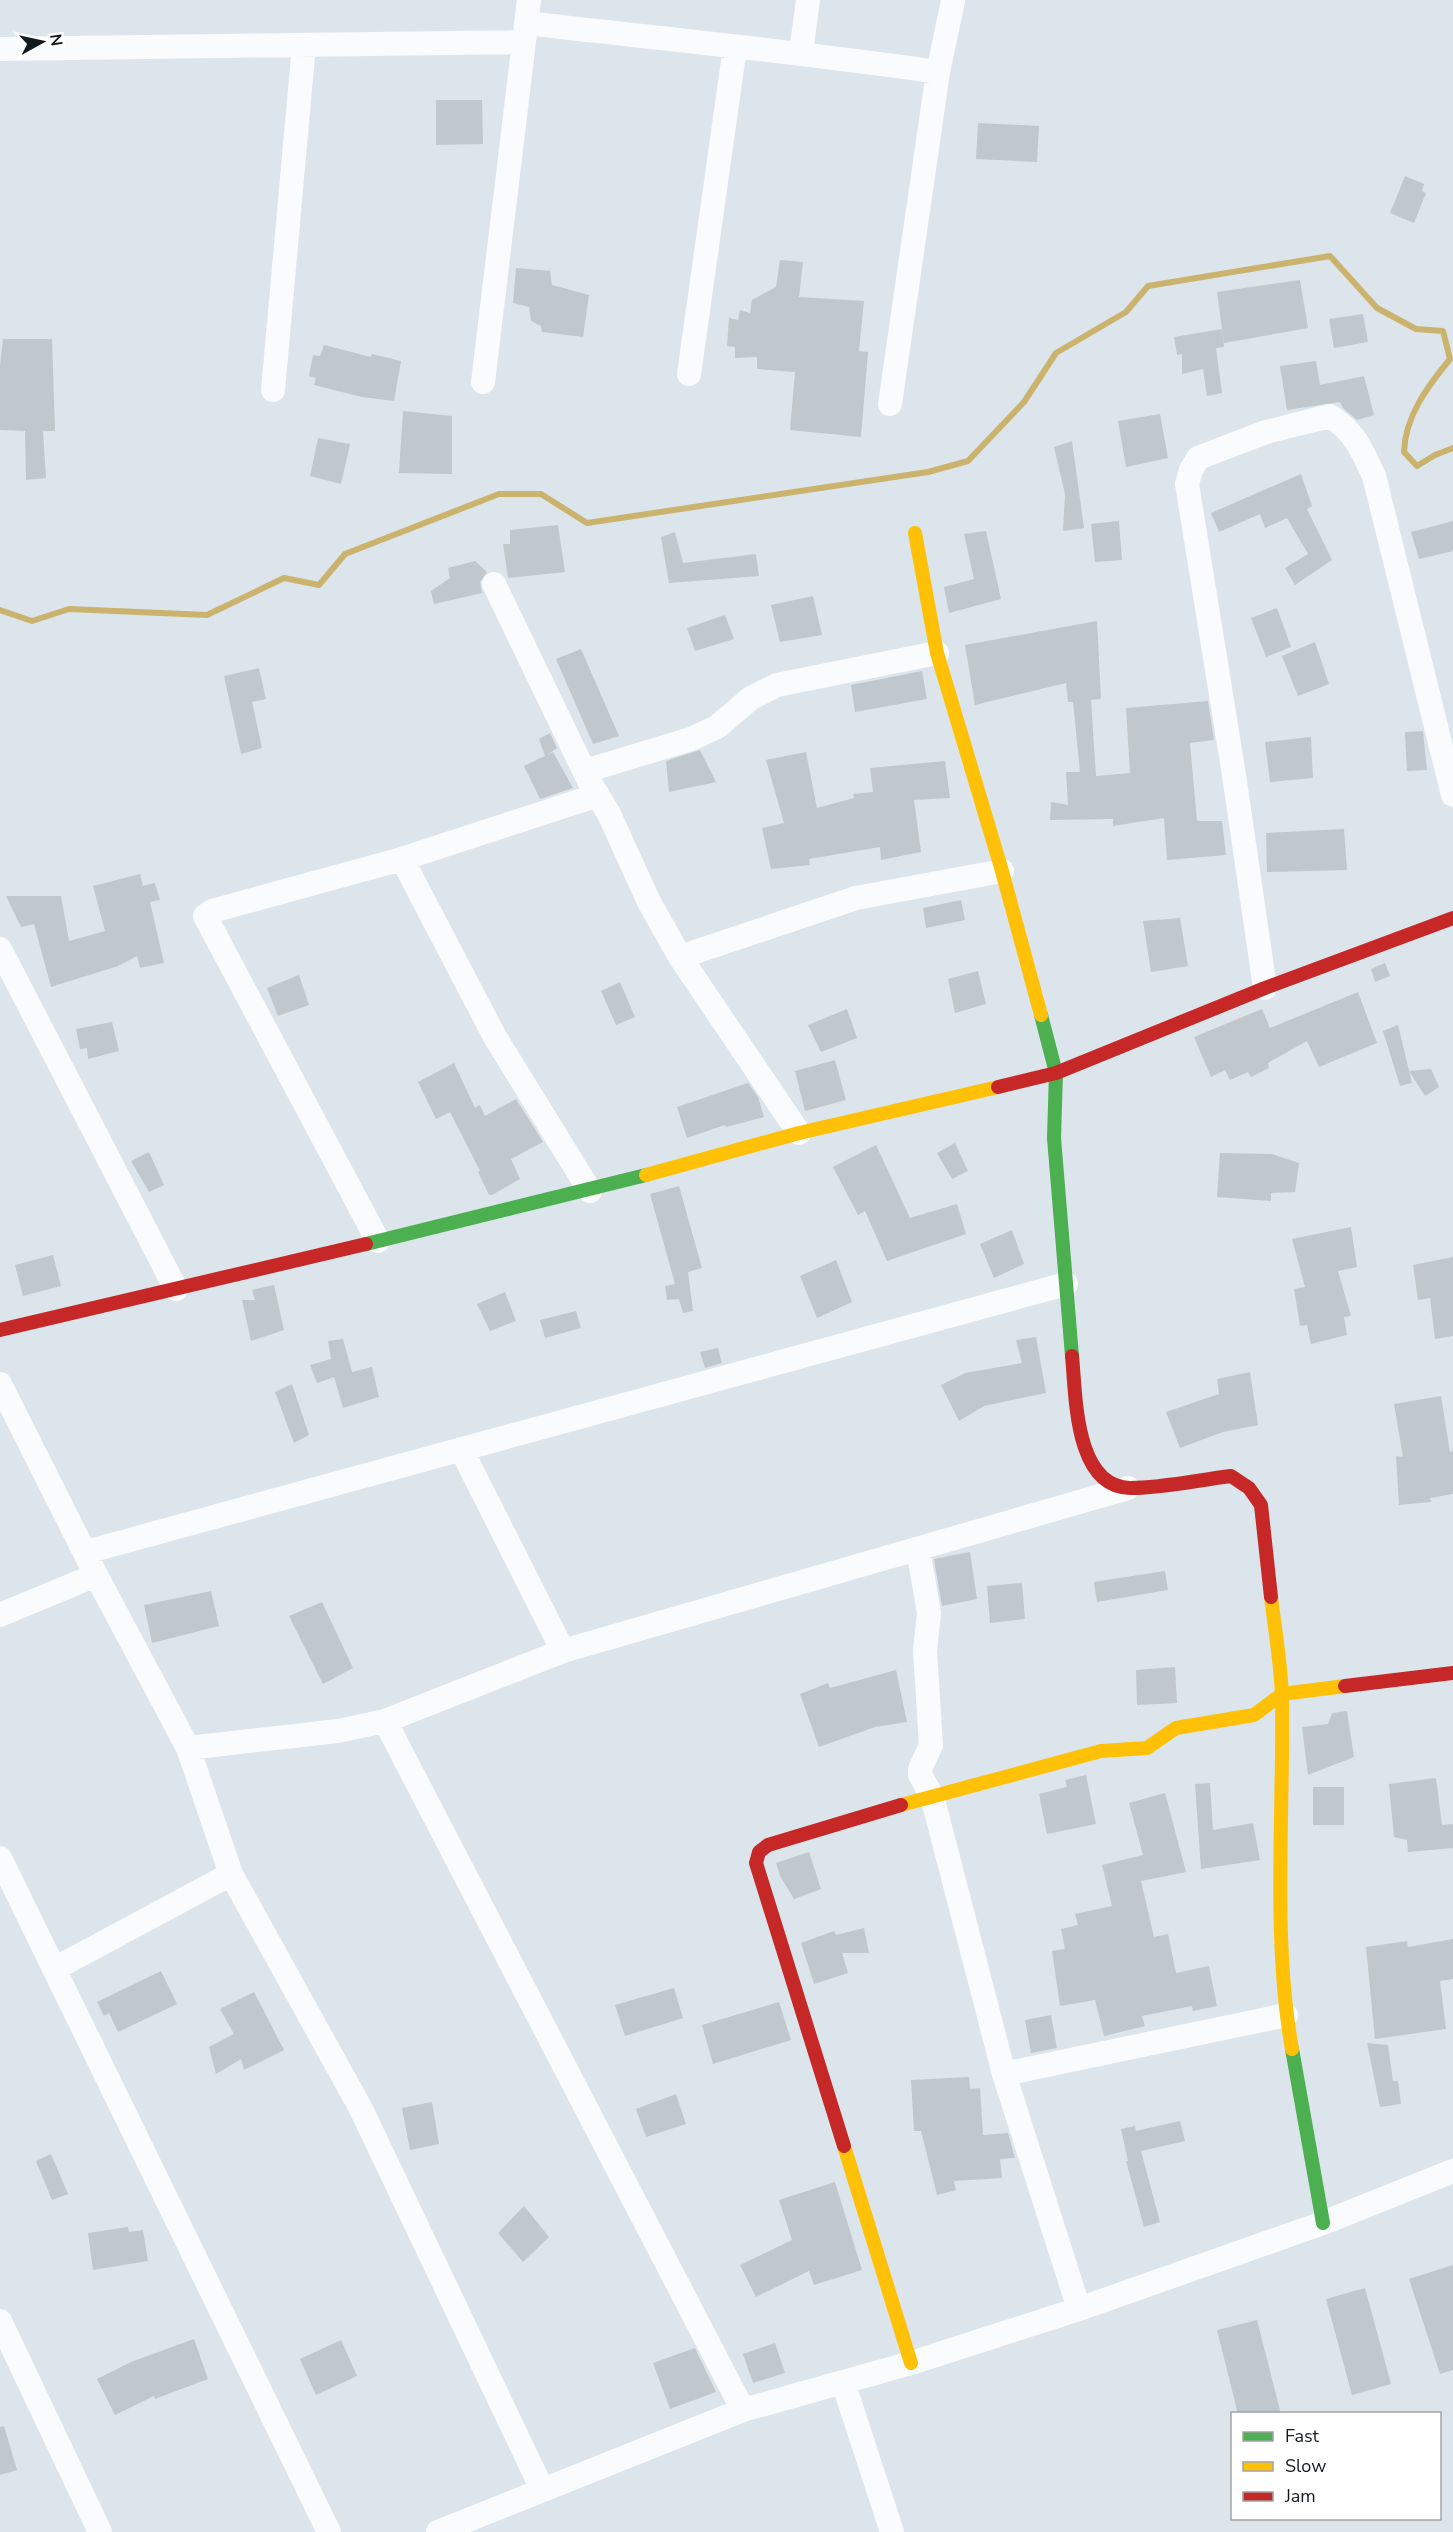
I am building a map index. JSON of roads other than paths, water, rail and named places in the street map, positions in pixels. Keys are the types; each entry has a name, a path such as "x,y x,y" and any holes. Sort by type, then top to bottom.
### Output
{"street":[{"path":"801,52 808,0"},
{"path":"890,404 938,72 954,0 943,0"},
{"path":"0,49 304,45 526,22 735,47 801,52 938,72"},
{"path":"483,382 526,22"},
{"path":"273,390 304,45"},
{"path":"689,374 735,47"},
{"path":"1265,988 1187,484 1198,458 1266,432 1330,416 1348,428 1363,451 1374,476 1453,795"},
{"path":"915,533 937,653 1002,871 1056,1073 1054,1138 1078,1435 1089,1463 1112,1483 1128,1488"},
{"path":"494,584 649,902 680,957 799,1133"},
{"path":"585,771 691,739 717,727 751,698 777,685 937,653"},
{"path":"378,1241 205,916 212,911 402,859 598,795"},
{"path":"402,859 495,1037 590,1191"},
{"path":"680,957 856,898 1002,871"},
{"path":"0,1330 590,1191 799,1133 1056,1073 1265,988 1453,918"},
{"path":"0,948 176,1289"},
{"path":"86,1552 1066,1284"},
{"path":"0,1383 96,1575 188,1748 231,1874 360,2107 542,2489"},
{"path":"461,1449 563,1651"},
{"path":"188,1748 338,1731 384,1721 563,1651 1128,1488 1232,1476 1245,1482 1255,1492 1261,1505 1282,1694 1282,1901 1286,2015 1323,2223"},
{"path":"918,1549 929,1613 925,1651 932,1745 920,1769 920,1775 932,1796 1004,2074 1079,2308"},
{"path":"0,1615 96,1575"},
{"path":"911,2363 756,1863 759,1852 768,1845 932,1796 1101,1751 1147,1748 1176,1728 1254,1715 1282,1694 1453,1673"},
{"path":"384,1721 743,2410"},
{"path":"0,1858 56,1968 329,2532"},
{"path":"56,1968 231,1874"},
{"path":"1004,2074 1286,2015"},
{"path":"438,2532 743,2410 911,2363 1079,2308 1323,2223 1453,2171"},
{"path":"0,2321 100,2532"},
{"path":"843,2382 892,2532"}],"waterway":[{"path":"0,610 32,621 69,609 207,615 284,578 319,585 345,554 499,494 541,494 587,523 928,472 968,461 1024,402 1056,353 1126,312 1148,286 1330,256 1377,308 1416,329 1443,331 1450,359 1426,391 1413,414 1405,439 1404,452 1417,466 1453,448"}]}
